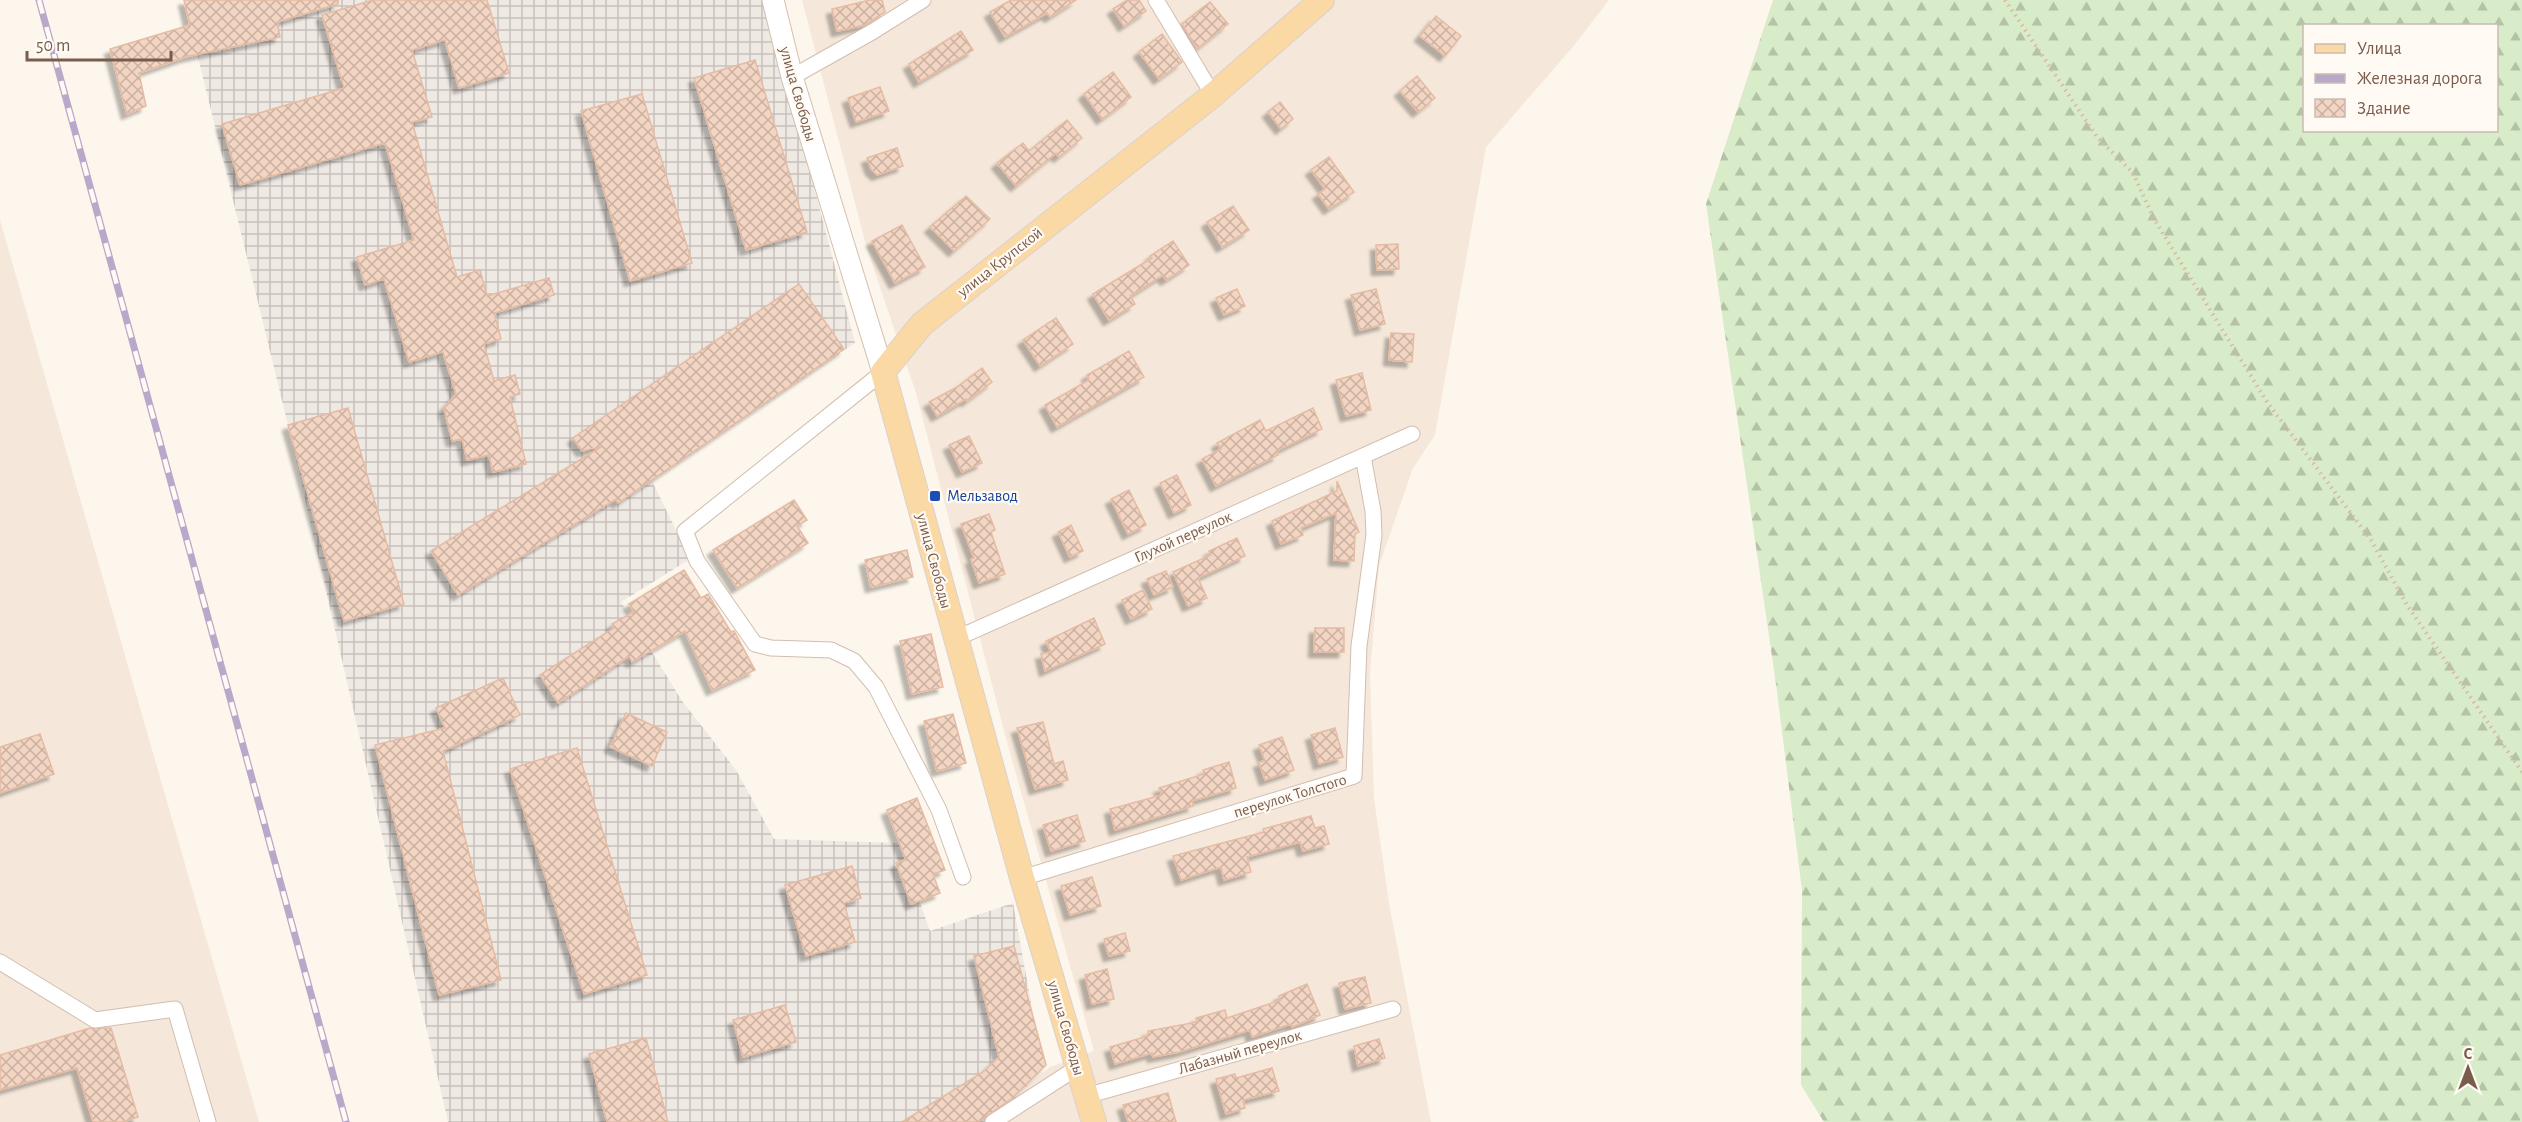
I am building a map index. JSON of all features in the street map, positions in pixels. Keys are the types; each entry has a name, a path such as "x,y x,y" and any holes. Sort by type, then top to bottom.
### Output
{"main road":[{"name":"улица Крупской","path":"883,372 922,324 1213,95 1322,0"},
{"name":"улица Свободы","path":"883,372 1022,878 1094,1122"}],"street":[{"name":"улица Свободы","path":"772,0 792,77 883,372"},
{"path":"792,77 923,0"},
{"path":"1156,0 1213,95"},
{"name":"улица Крупской","path":"883,372 685,531 697,561 755,644 771,648 831,650 854,660 876,687 939,810 963,877"},
{"name":"Глухой переулок","path":"955,639 1412,434"},
{"name":"переулок Толстого","path":"1022,878 1354,776 1359,646 1374,535 1373,511 1363,456"},
{"path":"0,962 95,1020 175,1009 208,1122"},
{"name":"Лабазный переулок","path":"1086,1096 1393,1008"},
{"path":"993,1122 1078,1067"}],"path":[{"path":"2004,0 2097,137 2133,173 2154,219 2267,402 2371,540 2407,605 2522,772"}],"shaded area":[{"path":"184,0 765,0 855,343 652,481 690,559 621,602 682,701 736,770 774,839 899,843 930,931 1013,903 1039,1047 1046,1065 1005,1109 985,1122 448,1122 288,425"},
{"path":"802,0 1609,0 1572,48 1486,147 1435,435 1413,468 1379,566 1370,673 1374,798 1389,903 1431,1122 979,1122 1050,1067 1094,1051 1007,742 916,393 867,249"},
{"path":"0,220 259,1122 0,1122"}],"green space":[{"path":"1773,0 2522,0 2522,1122 1824,1122 1801,1085 1802,890 1776,684 1706,204"}],"building":[{"path":"184,0 338,0 338,4 277,22 280,37 185,57 139,73 146,106 127,114 110,49 190,25"},
{"path":"373,0 487,0 509,73 459,88 445,40 412,50 432,117 412,122 457,277 480,270 487,296 549,278 554,295 494,313 501,339 484,344 494,381 515,375 520,394 510,397 526,464 493,472 489,455 467,460 462,439 452,441 444,408 456,394 443,352 409,362 384,279 365,285 357,257 414,240 385,143 240,185 222,124 344,88 322,15"},
{"path":"870,0 882,0 885,12 865,25 837,31 832,9"},
{"path":"1011,0 1076,0 1050,17 1047,13 1005,37 990,12"},
{"path":"1127,0 1139,0 1146,11 1124,26 1113,9"},
{"path":"1210,2 1228,24 1197,49 1182,24"},
{"path":"1436,16 1461,36 1445,56 1420,36"},
{"path":"961,31 973,50 919,82 909,64"},
{"path":"1162,34 1182,62 1159,79 1139,52"},
{"path":"755,60 807,232 746,250 694,78"},
{"path":"1113,72 1131,97 1102,119 1084,94"},
{"path":"1417,76 1435,98 1418,112 1400,91"},
{"path":"880,87 889,111 856,122 848,98"},
{"path":"642,94 692,263 630,281 581,111"},
{"path":"1280,102 1293,119 1281,129 1268,112"},
{"path":"1067,120 1082,138 1059,157 1056,153 1016,186 997,163 1023,143 1029,151"},
{"path":"897,148 903,166 877,175 871,169 867,158"},
{"path":"1329,157 1354,192 1329,209 1318,194 1325,189 1311,170"},
{"path":"966,196 990,219 954,251 930,227"},
{"path":"1233,206 1249,230 1222,247 1207,222"},
{"path":"902,225 925,267 895,283 872,241"},
{"path":"1173,241 1189,265 1166,280 1163,275 1130,296 1135,304 1109,320 1093,294 1152,258 1150,256"},
{"path":"1398,244 1399,269 1377,270 1376,245"},
{"path":"799,284 844,349 618,503 616,499 458,595 431,551 601,447 582,451 573,438"},
{"path":"1237,289 1245,306 1224,315 1216,298"},
{"path":"1376,289 1385,324 1360,330 1351,295"},
{"path":"1056,318 1073,344 1040,366 1023,340"},
{"path":"1391,333 1414,334 1412,362 1389,360"},
{"path":"1129,351 1144,377 1057,427 1045,405 1089,380 1087,375"},
{"path":"982,368 992,382 967,401 966,399 937,416 929,402 957,387"},
{"path":"1362,373 1371,410 1346,416 1336,380"},
{"path":"348,408 404,604 344,621 288,425"},
{"path":"1313,408 1322,429 1276,451 1278,455 1216,486 1202,459 1221,449 1217,443 1260,420 1266,431"},
{"path":"969,436 982,463 962,472 949,445"},
{"path":"1177,475 1191,505 1174,513 1160,483"},
{"path":"1337,481 1359,532 1355,534 1354,561 1334,560 1336,513 1301,528 1303,535 1281,544 1272,521 1337,491"},
{"path":"1129,490 1146,525 1128,534 1111,499"},
{"path":"794,500 807,520 797,526 808,543 737,588 713,550"},
{"path":"989,514 995,530 991,532 1005,574 979,583 971,559 974,558 961,524"},
{"path":"1071,525 1083,551 1070,557 1058,532"},
{"path":"1237,538 1245,556 1198,578 1207,598 1188,606 1173,572 1211,555 1209,551"},
{"path":"907,550 913,577 871,587 865,560"},
{"path":"684,570 701,598 708,594 731,632 734,631 755,670 712,690 685,631 632,662 629,656 558,703 540,675 614,628 612,624 634,612 629,604"},
{"path":"1166,571 1173,587 1154,595 1147,579"},
{"path":"1143,590 1152,609 1131,619 1122,600"},
{"path":"1094,618 1105,644 1045,671 1041,654 1051,652 1046,641"},
{"path":"1315,628 1344,628 1344,652 1314,652"},
{"path":"931,634 943,687 912,694 900,641"},
{"path":"503,678 520,715 443,751 501,980 439,995 375,745 445,728 436,708"},
{"path":"626,713 667,732 652,766 610,747"},
{"path":"953,714 966,763 937,771 924,721"},
{"path":"1043,722 1054,764 1063,761 1068,780 1035,789 1017,728"},
{"path":"1335,728 1343,757 1319,764 1311,735"},
{"path":"40,734 54,774 0,793 0,747"},
{"path":"1282,737 1294,770 1265,780 1259,762 1265,761 1259,745"},
{"path":"577,748 647,975 584,994 510,769"},
{"path":"1229,762 1236,788 1192,801 1193,806 1115,830 1110,809 1162,795 1159,788 1204,774 1203,770"},
{"path":"917,798 945,870 933,874 940,893 911,904 896,863 906,860 887,810"},
{"path":"1077,815 1085,841 1051,851 1043,825"},
{"path":"1311,816 1315,828 1324,826 1329,844 1303,851 1300,842 1247,857 1251,872 1224,880 1221,867 1181,880 1173,856 1264,832 1263,829"},
{"path":"852,866 861,898 844,903 855,942 806,956 785,885"},
{"path":"1092,877 1101,906 1070,915 1061,886"},
{"path":"1125,933 1130,951 1109,956 1104,939"},
{"path":"1014,946 1046,1065 1011,1099 978,1122 902,1122 983,1072 999,1057 974,956"},
{"path":"1107,969 1114,999 1092,1004 1085,975"},
{"path":"1365,977 1371,1003 1345,1009 1339,983"},
{"path":"1307,984 1320,1015 1292,1027 1291,1024 1252,1037 1250,1030 1179,1052 1153,1057 1152,1053 1115,1064 1110,1047 1148,1036 1148,1031 1197,1022 1196,1018 1225,1010 1227,1018 1281,1000 1279,996"},
{"path":"785,1005 796,1042 743,1057 733,1020"},
{"path":"90,1028 111,1028 138,1117 122,1122 93,1122 77,1068 0,1090 0,1055"},
{"path":"646,1038 668,1122 607,1122 589,1054"},
{"path":"1379,1039 1385,1058 1358,1066 1354,1046"},
{"path":"1272,1068 1279,1091 1243,1100 1245,1108 1226,1114 1216,1079 1235,1074 1236,1078"},
{"path":"1168,1093 1176,1122 1128,1122 1123,1105"}],"railway":[{"path":"39,0 346,1122"}],"place":[{"name":"Мельзавод","path":"935,496"}]}
